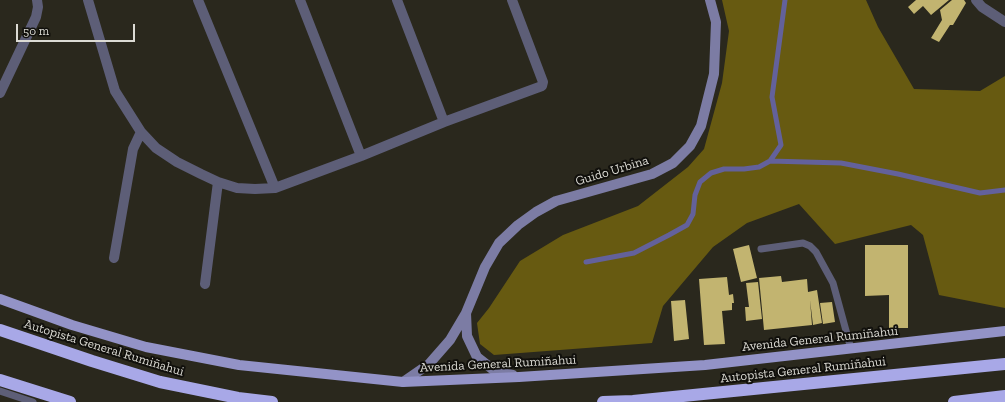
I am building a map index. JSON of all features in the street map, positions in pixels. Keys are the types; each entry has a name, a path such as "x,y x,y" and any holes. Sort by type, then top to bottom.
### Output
{"highway":[{"name":"Autopista General Rumiñahui","path":"0,330 160,382 238,398 272,402"},
{"name":"Autopista General Rumiñahui","path":"603,402 633,401 1005,364"},
{"path":"0,380 70,402"},
{"path":"954,402 1005,396"}],"main road":[{"name":"Avenida General Rumiñahui","path":"0,299 72,325 146,347 239,365 403,382 519,377 705,365 1005,331"}],"street":[{"path":"0,93 36,16 38,7 37,0"},
{"path":"88,0 115,91 141,132 156,148 176,162 218,182 237,188 255,189 275,188 361,156 444,122 542,86 543,82 512,0"},
{"path":"198,0 275,188"},
{"path":"300,0 361,156"},
{"path":"397,0 444,122"},
{"name":"Guido Urbina","path":"403,382 429,364 450,340 466,312 485,267 498,243 530,216 556,201 652,174 673,162 690,146 701,126 714,74 716,22 710,0"},
{"path":"976,0 982,7 1005,22"},
{"path":"114,258 133,148 141,132"},
{"path":"205,284 218,182"},
{"path":"466,312 467,336 477,357 496,372 519,377"}],"lane":[{"path":"761,249 803,243 810,246 816,252 834,283 852,349"},
{"path":"0,391 33,402"}],"shaded area":[{"path":"722,0 866,0 878,27 914,89 980,91 1005,76 1005,308 939,295 923,235 911,225 835,244 799,204 747,223 713,247 663,306 652,343 494,355 480,344 477,323 489,308 520,261 563,235 638,206 688,167 704,149 722,83 729,31"}],"building":[{"path":"916,0 949,0 931,15 923,6 914,14 908,7"},
{"path":"952,0 964,0 966,3 953,25 950,25 939,42 931,38 942,20 940,10"},
{"path":"749,245 757,278 741,282 733,249"},
{"path":"865,245 908,245 908,328 889,328 889,295 865,296"},
{"path":"781,276 782,282 807,279 808,292 817,290 822,323 813,325 810,300 812,325 764,330 759,278"},
{"path":"727,277 729,295 733,294 734,303 732,303 732,310 722,311 725,344 704,345 699,279"},
{"path":"758,282 762,319 746,321 745,307 749,307 746,283"},
{"path":"685,300 689,339 674,341 671,301"},
{"path":"832,302 835,322 823,324 820,303"}],"waterway":[{"path":"770,161 781,145 772,97 785,0"},
{"path":"586,262 634,253 687,225 693,214 695,195 700,182 711,173 724,169 759,167 770,161 841,163 898,174 980,193 1005,190"}]}
